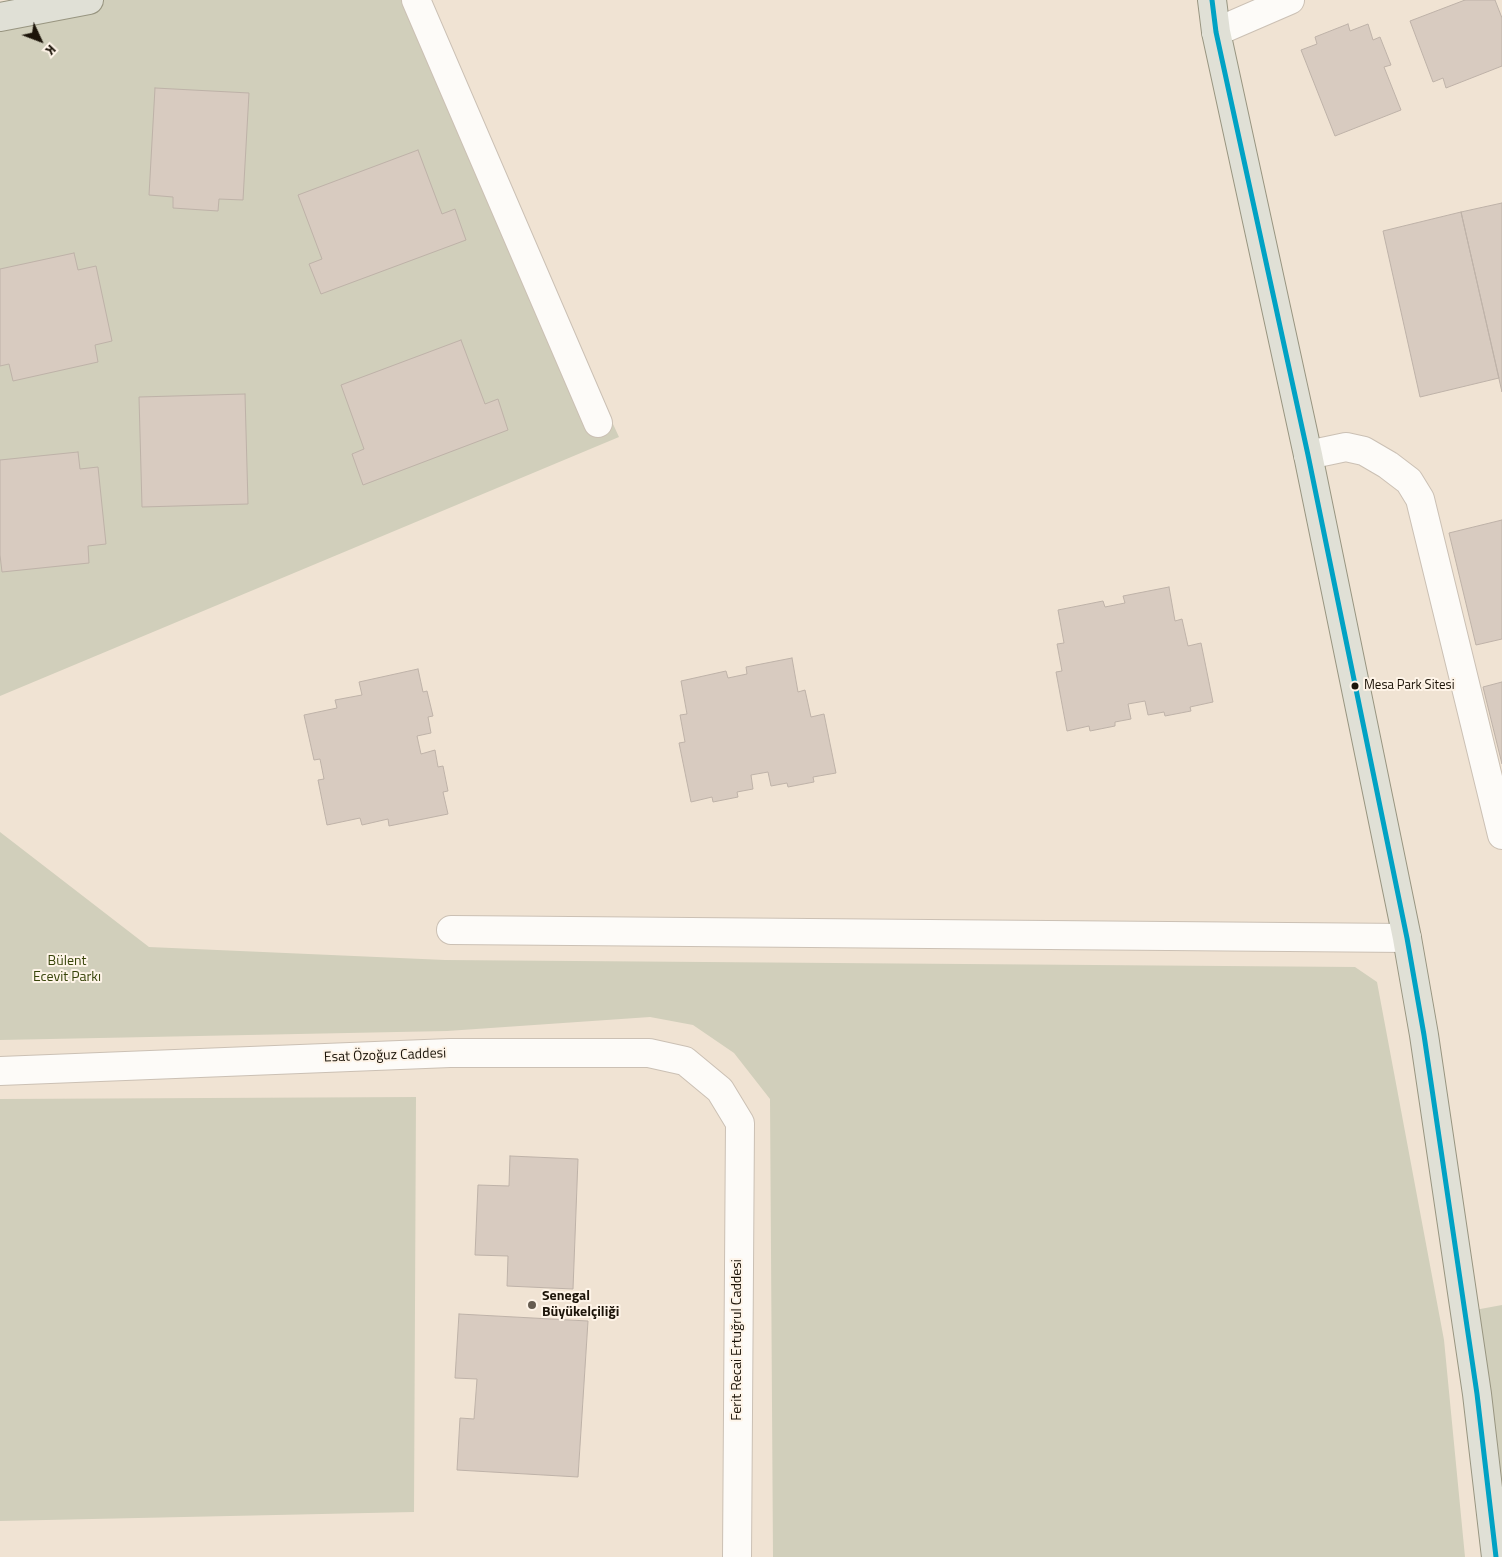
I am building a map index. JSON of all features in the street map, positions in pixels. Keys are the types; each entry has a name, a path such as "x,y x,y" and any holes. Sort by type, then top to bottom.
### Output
{"main road":[{"path":"0,17 90,0"},
{"path":"1198,0 1216,32"},
{"path":"1212,0 1216,32 1308,455 1407,938 1424,1035 1477,1394 1496,1557"}],"street":[{"path":"416,0 598,423"},
{"path":"1216,32 1290,0"},
{"path":"1308,455 1346,447 1364,451 1388,465 1409,481 1420,499 1502,835"},
{"path":"451,930 1407,938"},
{"name":"Esat Özoğuz Caddesi","path":"0,1071 450,1053 649,1053 684,1061 720,1090 740,1123"},
{"name":"Ferit Recai Ertuğrul Caddesi","path":"737,1557 740,1123"}],"green space":[{"path":"89,0 417,0 619,437 0,696 0,17"},
{"name":"Bülent Ecevit Parkı","path":"0,832 149,947 445,960 1355,967 1377,982 1444,1340 1465,1557 773,1557 770,1099 734,1053 693,1025 650,1017 447,1031 0,1040"},
{"path":"416,1097 414,1512 0,1521 0,1099"},
{"path":"1502,1305 1502,1557 1464,1312"}],"building":[{"path":"1465,0 1495,0 1502,18 1502,66 1446,88 1443,78 1433,82 1410,21"},
{"path":"1348,24 1350,31 1368,24 1373,40 1380,37 1391,65 1384,67 1401,110 1335,136 1301,50 1317,44 1315,37"},
{"path":"155,88 249,93 243,200 219,199 218,211 173,208 173,197 149,195"},
{"path":"418,150 442,214 455,209 466,240 321,294 309,264 322,259 298,195"},
{"path":"1502,203 1502,392 1461,212"},
{"path":"1461,212 1499,378 1420,397 1383,231"},
{"path":"74,253 78,270 96,266 112,341 95,345 98,362 13,381 9,364 0,366 0,269"},
{"path":"461,340 485,404 498,399 508,430 363,485 352,454 364,449 341,385"},
{"path":"245,394 248,504 142,507 139,397"},
{"path":"78,452 80,469 98,467 106,544 88,546 89,563 2,572 0,555 0,460"},
{"path":"1502,520 1502,639 1476,645 1449,533"},
{"path":"1169,587 1175,621 1182,619 1188,646 1201,643 1213,702 1190,707 1191,711 1165,716 1164,712 1148,715 1145,701 1128,704 1131,719 1115,722 1115,726 1090,731 1089,726 1067,731 1056,672 1062,671 1057,644 1064,643 1058,610 1103,601 1105,607 1125,603 1123,596"},
{"path":"792,658 798,692 805,690 811,717 824,714 836,773 813,777 814,782 788,787 787,783 771,786 768,772 751,775 753,789 737,792 738,797 713,802 712,797 691,802 679,743 685,742 680,715 687,714 681,681 726,671 728,678 747,674 746,667"},
{"path":"418,669 423,692 427,691 433,716 428,717 431,733 417,736 421,754 435,750 438,767 443,766 448,791 443,792 448,814 389,826 388,819 362,825 360,818 327,825 318,780 324,779 320,759 314,760 304,715 337,708 335,700 362,695 359,682"},
{"path":"1502,682 1502,764 1483,687"},
{"path":"510,1156 578,1159 573,1289 507,1286 508,1256 475,1255 478,1185 509,1186"},
{"path":"459,1314 588,1321 578,1477 457,1470 460,1418 474,1419 477,1379 455,1378"}],"transit line":[{"path":"1212,0 1216,32 1308,455 1407,938 1424,1035 1477,1394 1496,1557"}],"place":[{"name":"Mesa Park Sitesi","path":"1355,686"},
{"name":"Senegal Büyükelçiliği","path":"532,1305"}]}
